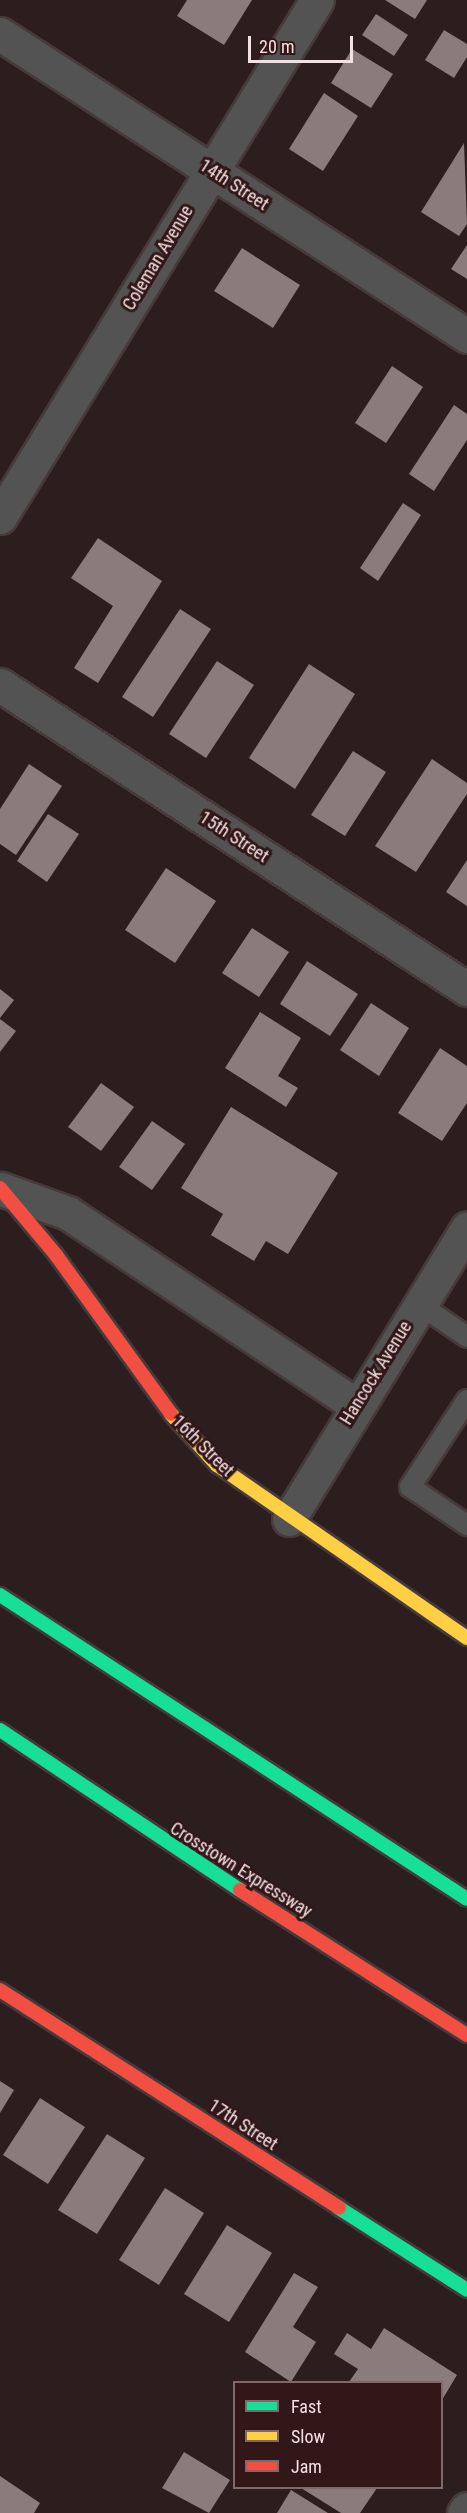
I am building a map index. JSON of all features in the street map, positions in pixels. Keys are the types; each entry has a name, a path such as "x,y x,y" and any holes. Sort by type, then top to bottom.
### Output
{"main road":[{"name":"16th Street","path":"0,1188 56,1255 147,1386 217,1465 289,1520 467,1638"},
{"path":"0,1589 15,1605"},
{"path":"0,1594 467,1899"},
{"name":"Crosstown Expressway","path":"0,1730 90,1795 467,2035"},
{"name":"17th Street","path":"0,1990 467,2290"}],"street":[{"name":"Coleman Avenue","path":"0,517 317,0"},
{"name":"14th Street","path":"0,34 467,336"},
{"name":"15th Street","path":"0,685 467,989"},
{"name":"16th Street","path":"0,1188 68,1213 356,1404"},
{"name":"Hancock Avenue","path":"289,1520 356,1404 467,1228"},
{"path":"464,2513 467,2509"}],"lane":[{"path":"419,1304 467,1337"},
{"path":"467,1400 410,1487 467,1526"}],"building":[{"path":"187,0 252,0 224,45 177,16"},
{"path":"385,0 427,0 415,19"},
{"path":"376,14 408,35 394,56 362,35"},
{"path":"444,30 467,44 467,57 454,78 425,60"},
{"path":"352,49 393,74 371,108 331,83"},
{"path":"324,93 358,116 323,171 289,149"},
{"path":"464,143 467,224 459,236 421,212"},
{"path":"467,245 467,279 451,269"},
{"path":"242,248 300,285 273,328 214,291"},
{"path":"392,366 423,387 386,443 355,423"},
{"path":"454,405 467,414 467,440 434,491 409,474"},
{"path":"403,503 421,515 378,581 360,568"},
{"path":"98,538 162,581 98,683 74,668 113,606 71,578"},
{"path":"180,609 211,629 153,717 122,697"},
{"path":"217,661 254,685 206,758 169,734"},
{"path":"309,664 355,694 295,789 249,758"},
{"path":"353,751 386,772 345,836 311,815"},
{"path":"432,759 467,783 467,794 416,872 375,846"},
{"path":"29,764 62,786 16,855 0,844 0,809"},
{"path":"48,814 79,834 47,882 17,861"},
{"path":"467,860 467,906 446,892"},
{"path":"166,868 216,901 175,963 125,930"},
{"path":"252,928 289,952 259,997 222,973"},
{"path":"307,961 358,994 330,1036 280,1004"},
{"path":"0,989 14,1000 0,1018"},
{"path":"371,1003 409,1028 379,1076 340,1050"},
{"path":"260,1012 301,1038 278,1076 298,1088 286,1107 225,1068"},
{"path":"0,1019 16,1031 0,1052"},
{"path":"440,1048 467,1066 467,1103 442,1141 398,1113"},
{"path":"101,1083 134,1107 101,1151 68,1127"},
{"path":"231,1107 338,1173 288,1254 266,1241 254,1261 211,1235 223,1214 181,1188"},
{"path":"152,1121 185,1144 152,1190 119,1167"},
{"path":"0,2081 14,2090 0,2113"},
{"path":"40,2098 85,2127 48,2184 3,2155"},
{"path":"107,2134 145,2158 97,2234 58,2210"},
{"path":"165,2188 204,2213 159,2285 119,2260"},
{"path":"227,2225 272,2253 229,2322 184,2294"},
{"path":"294,2273 318,2287 293,2327 316,2342 292,2381 245,2352"},
{"path":"384,2328 457,2375 443,2398 443,2381 350,2381 358,2369 334,2354 347,2333 371,2349"},
{"path":"184,2452 230,2480 209,2513 162,2488"},
{"path":"0,2476 40,2503 34,2513 0,2513"},
{"path":"303,2489 376,2489 360,2513 341,2513"},
{"path":"291,2490 328,2513 277,2513"}],"traffic: fast":[{"path":"0,1595 467,1899"},
{"path":"0,1730 240,1890"},
{"path":"339,2208 467,2290"}],"traffic: slow":[{"path":"171,1414 217,1465 467,1638"}],"traffic: jam":[{"path":"0,1188 56,1255 171,1414"},
{"path":"240,1890 467,2035"},
{"path":"0,1990 339,2208"}]}
